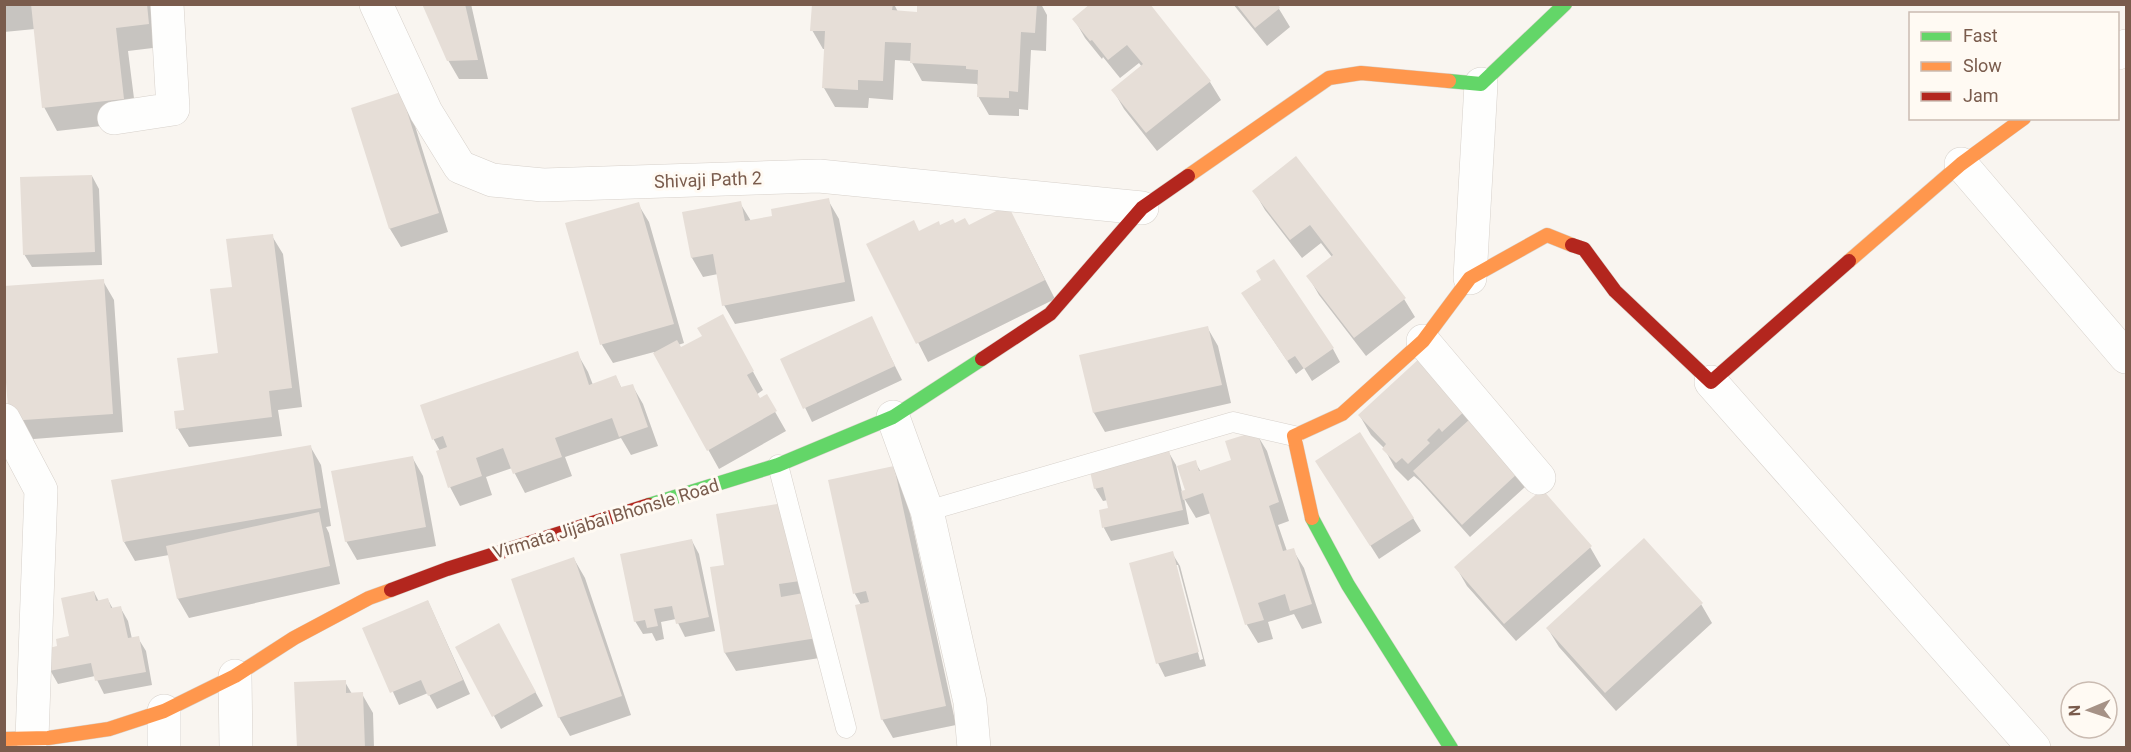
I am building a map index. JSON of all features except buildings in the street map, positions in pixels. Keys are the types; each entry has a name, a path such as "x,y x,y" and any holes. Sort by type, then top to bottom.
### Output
{"street":[{"path":"114,118 173,109 167,4"},
{"name":"Shivaji Path 2","path":"376,4 426,112 460,167 492,180 543,185 819,176 1142,208"},
{"path":"1470,278 1481,84 1565,4"},
{"name":"Virmata Jijabai Bhonsle Road","path":"33,741 109,729 164,711 235,676 294,638 369,598 447,569 778,465 893,417 1050,314 1142,208 1329,78 1361,73 1481,84"},
{"path":"1711,382 1960,164 2022,120"},
{"path":"1960,164 2127,357"},
{"path":"1451,747 1348,585 1313,523 1294,436 1342,414 1423,341 1470,278 1547,235 1584,249 1616,291 1711,382 2034,747"},
{"path":"1423,341 1539,478"},
{"path":"893,417 927,511 969,702 974,747"},
{"path":"4,420 41,490 33,741"},
{"path":"235,676 236,747"},
{"path":"164,711 164,747"}],"lane":[{"path":"927,511 1233,422 1294,436"},
{"path":"778,465 846,728"}],"traffic: fast":[{"path":"1449,81 1481,84 1565,4"},
{"path":"649,505 778,465 893,417 982,359"},
{"path":"1312,518 1348,585 1451,748"}],"traffic: slow":[{"path":"1188,176 1329,78 1361,73 1449,81"},
{"path":"1849,261 1961,164 2021,120"},
{"path":"1312,518 1294,436 1342,414 1423,341 1470,278 1547,235 1572,245"},
{"path":"4,739 48,738 109,729 164,711 235,676 294,638 369,598 391,590"}],"traffic: jam":[{"path":"982,359 1050,314 1142,208 1188,176"},
{"path":"1572,245 1584,249 1615,291 1711,382 1849,261"},
{"path":"391,590 447,569 649,505"}]}
